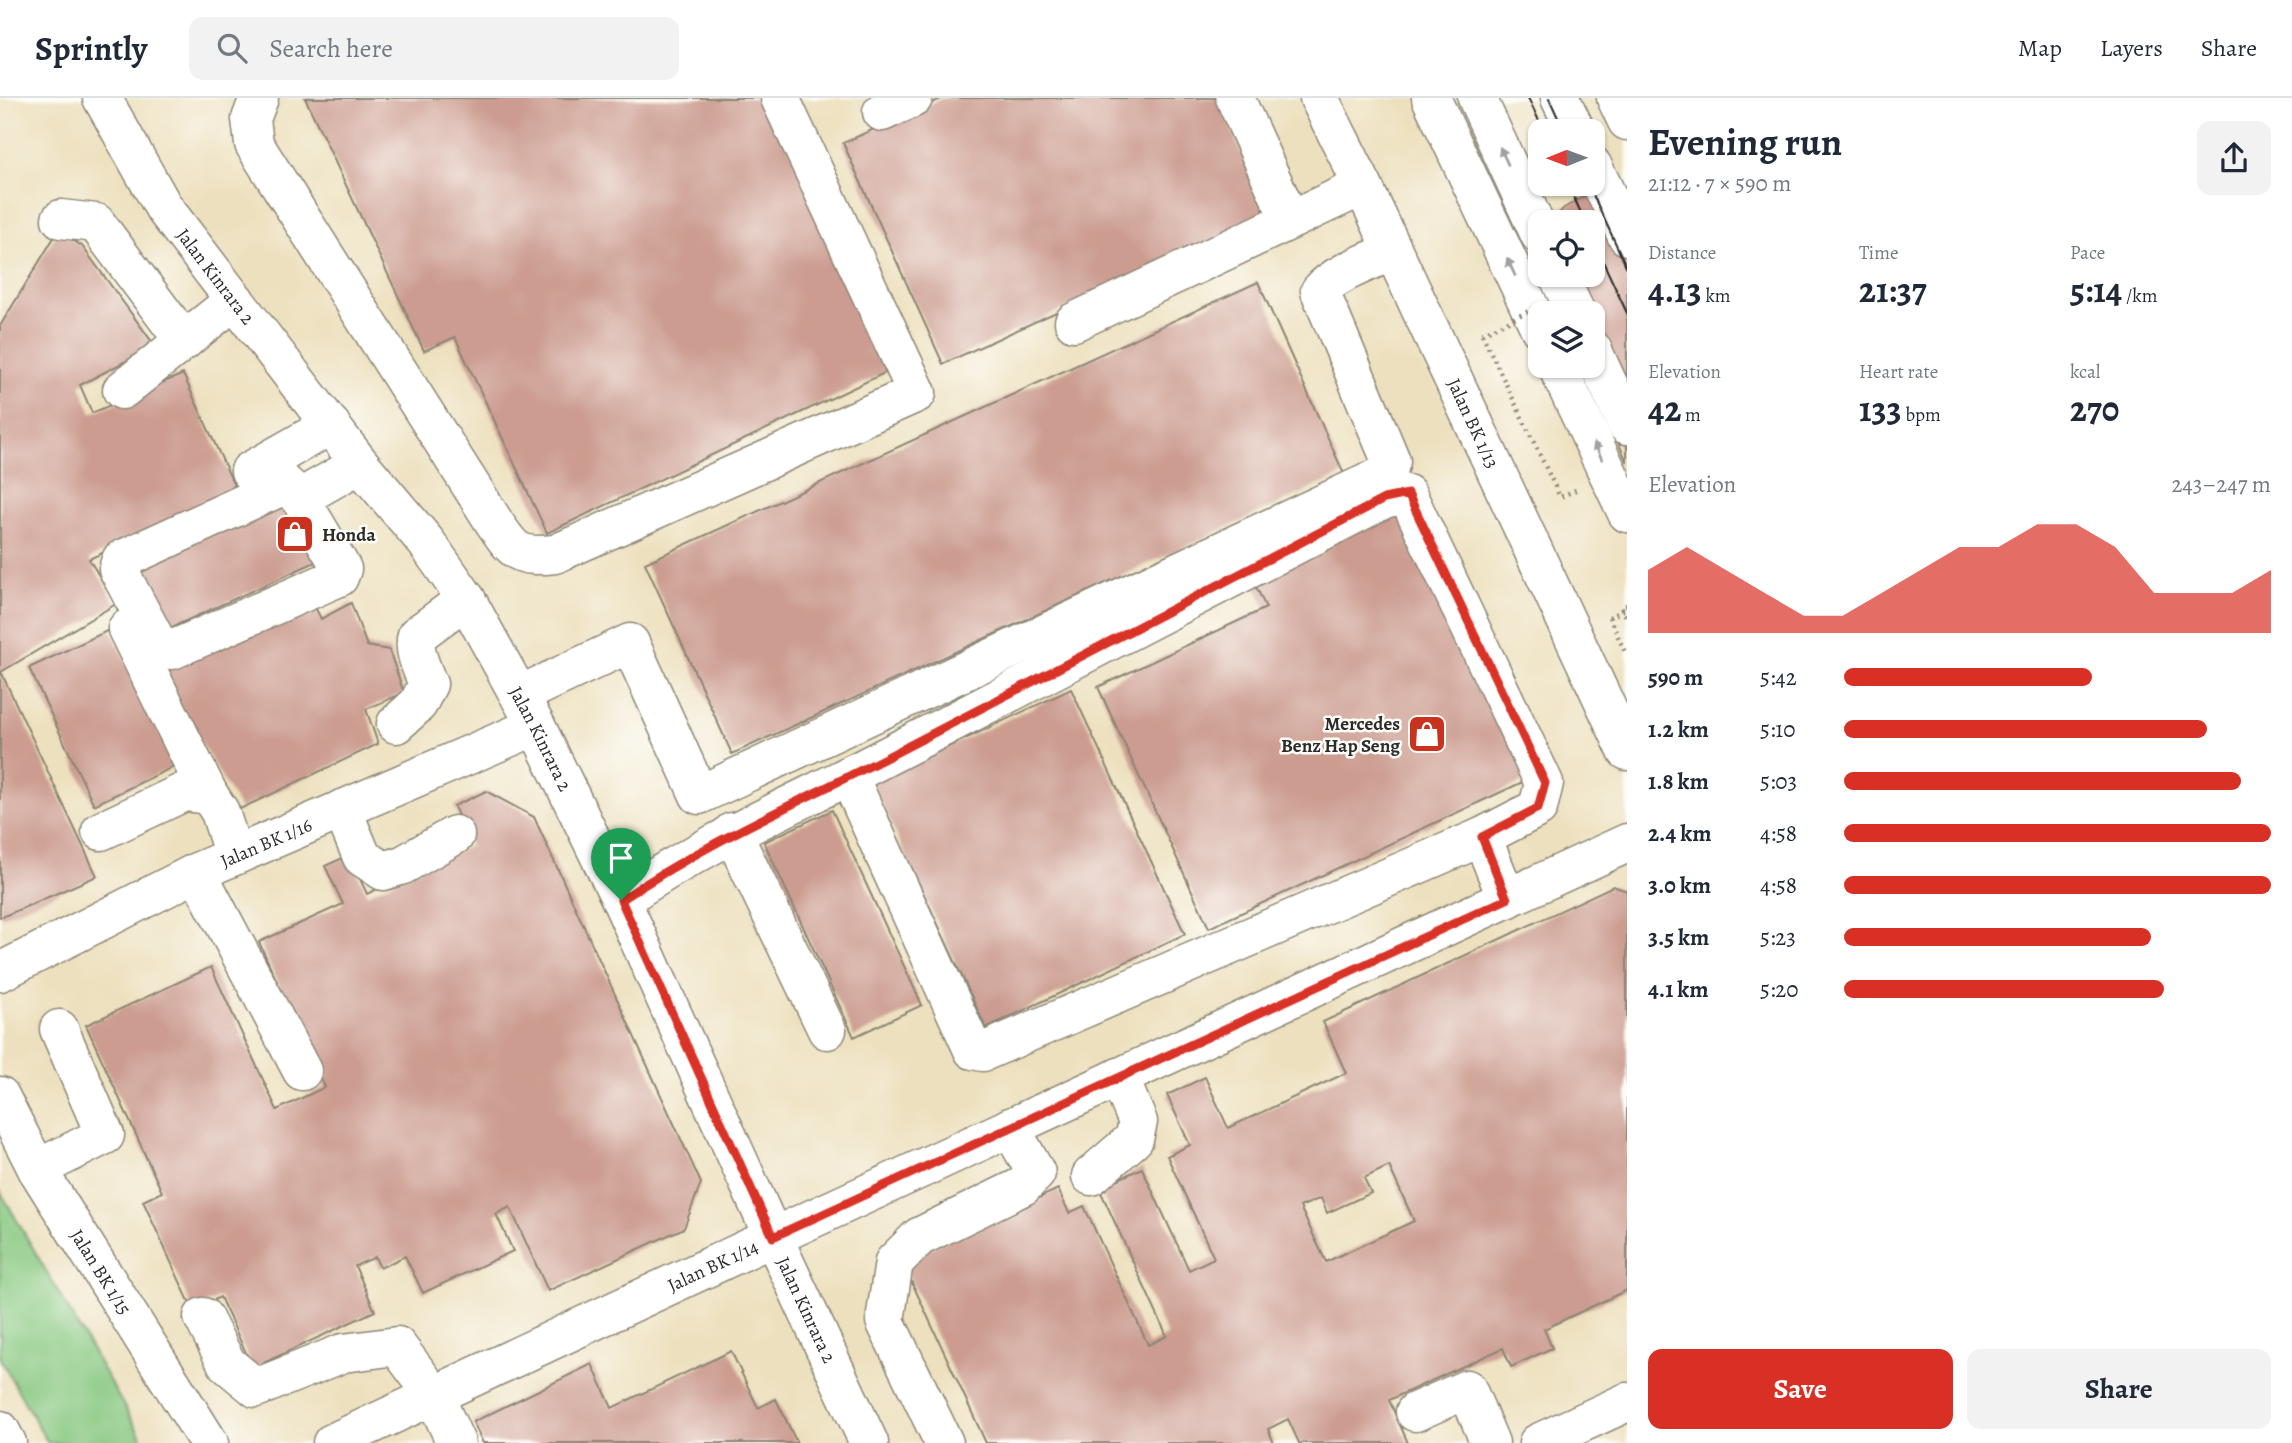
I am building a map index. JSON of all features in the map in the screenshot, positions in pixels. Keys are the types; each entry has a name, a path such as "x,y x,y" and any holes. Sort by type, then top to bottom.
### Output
{"main road":[{"name":"Jalan Kinrara 2","path":"102,98 164,208 360,464 426,542 466,599 528,711 621,900 869,1443"},
{"path":"259,98 251,119 254,144 510,546 531,556 555,554 917,393 780,98"},
{"path":"1235,98 1290,219"},
{"name":"Jalan BK 1/13","path":"1319,98 1363,186 1627,751"},
{"path":"1431,98 1552,301"},
{"path":"1477,98 1529,210"},
{"path":"1560,98 1570,119"},
{"path":"1616,98 1627,121"},
{"path":"1074,322 1363,186"},
{"path":"1605,191 1627,236"},
{"path":"61,219 96,223 184,341"},
{"name":"Jalan BK 1/16","path":"0,972 197,872 342,809 528,711 630,643 699,795 1380,477 1388,471 1391,461 1320,291 1354,269 1393,251"},
{"path":"122,390 235,300"},
{"path":"1605,377 1627,425"},
{"path":"1564,378 1627,513"},
{"path":"250,471 331,425"},
{"path":"300,498 360,464"},
{"path":"286,485 300,498 342,569 339,577 172,650 160,648 118,569 121,560 286,485"},
{"path":"621,900 665,870 732,832 849,777 1384,499 1408,494 1545,783 1538,808 1482,837 983,1052 973,1050 849,777"},
{"path":"396,724 418,704 428,684 417,655 415,642 418,635 466,599"},
{"path":"127,629 219,812 234,856"},
{"path":"101,831 184,793 209,795"},
{"path":"342,809 362,857 383,871 403,865 455,835"},
{"path":"732,832 827,1030"},
{"path":"1482,837 1507,899"},
{"name":"Jalan BK 1/14","path":"332,1443 1627,843"},
{"path":"197,872 302,1071"},
{"path":"37,1169 105,1135 59,1029"},
{"path":"1091,1176 1134,1139 1138,1122 1119,1077"},
{"name":"Jalan BK 1/15","path":"0,1096 37,1169 209,1443"},
{"path":"944,1443 885,1321 894,1262 919,1237 1023,1186 1036,1173 1010,1127"},
{"path":"203,1317 227,1364 256,1388 343,1353 397,1346 434,1395 456,1443"},
{"path":"1415,1412 1467,1389 1490,1443"},
{"path":"1538,1443 1627,1402"},
{"path":"0,1430 7,1443"}],"path":[{"path":"1528,315 1482,334 1545,467"},
{"path":"1627,607 1621,607 1627,619"},
{"path":"1627,607 1609,617 1625,652 1627,651"}],"green space":[{"path":"0,1191 145,1443 48,1443 0,1359"}],"building":[{"path":"305,98 766,98 893,369 547,533 455,337 424,351"},
{"path":"943,98 1217,98 1270,214 943,364 843,143"},
{"path":"1627,186 1627,462 1589,378 1605,378 1605,301 1577,301 1558,287 1605,287 1605,210 1562,210 1585,196 1605,196 1605,191"},
{"path":"58,231 82,246 155,346 80,385 92,413 183,374 237,492 89,559 116,604 1,672 97,876 0,917 0,326"},
{"path":"1258,282 1344,474 732,754 645,563"},
{"path":"275,493 324,558 168,629 131,563"},
{"path":"1402,508 1527,780 1209,928 1098,687 1266,608 1252,578"},
{"path":"313,603 321,619 351,603 367,646 389,650 404,693 366,709 378,744 240,809 158,670"},
{"path":"111,629 175,766 94,805 29,668"},
{"path":"1071,689 1185,934 986,1028 872,783"},
{"path":"486,791 534,817 701,1183 684,1228 548,1291 510,1207 496,1214 513,1251 423,1293 405,1256 380,1268 375,1257 355,1266 375,1311 253,1368 220,1297 193,1310 143,1201 162,1192 86,1025 211,967 277,1110 325,1087 259,942 343,904 325,866 349,855 367,894 470,846 454,806"},
{"path":"832,810 922,1005 854,1037 764,842"},
{"path":"1613,886 1627,891 1627,1290 1544,1329 1552,1348 1511,1367 1503,1348 1389,1400 1408,1443 1299,1443 1288,1419 1268,1429 1274,1443 986,1443 902,1261 1058,1189 1069,1213 1084,1206 1148,1345 1167,1336 1099,1188 1142,1168 1189,1270 1214,1258 1167,1156 1190,1145 1167,1095 1205,1077 1228,1128 1346,1073 1323,1022","holes":["1389,1166 1414,1221 1326,1262 1300,1207 1321,1198 1327,1213 1371,1193 1364,1178"]},
{"path":"731,1351 758,1408 776,1399 797,1443 483,1443 473,1422 592,1364 612,1408"}],"tram line":[{"path":"1528,98 1538,119"},
{"path":"1549,98 1559,119"},
{"path":"1573,196 1580,210"},
{"path":"1594,196 1627,268"},
{"path":"1605,266 1627,313"}],"place":[{"name":"Honda","path":"295,534"},
{"name":"Mercedes Benz Hap Seng","path":"1427,734"}],"route":[{"path":"1408,494 1545,783 1538,808 1482,837 1507,899 773,1237 621,900 665,870 732,832 849,777 1384,499 1408,494"}]}
